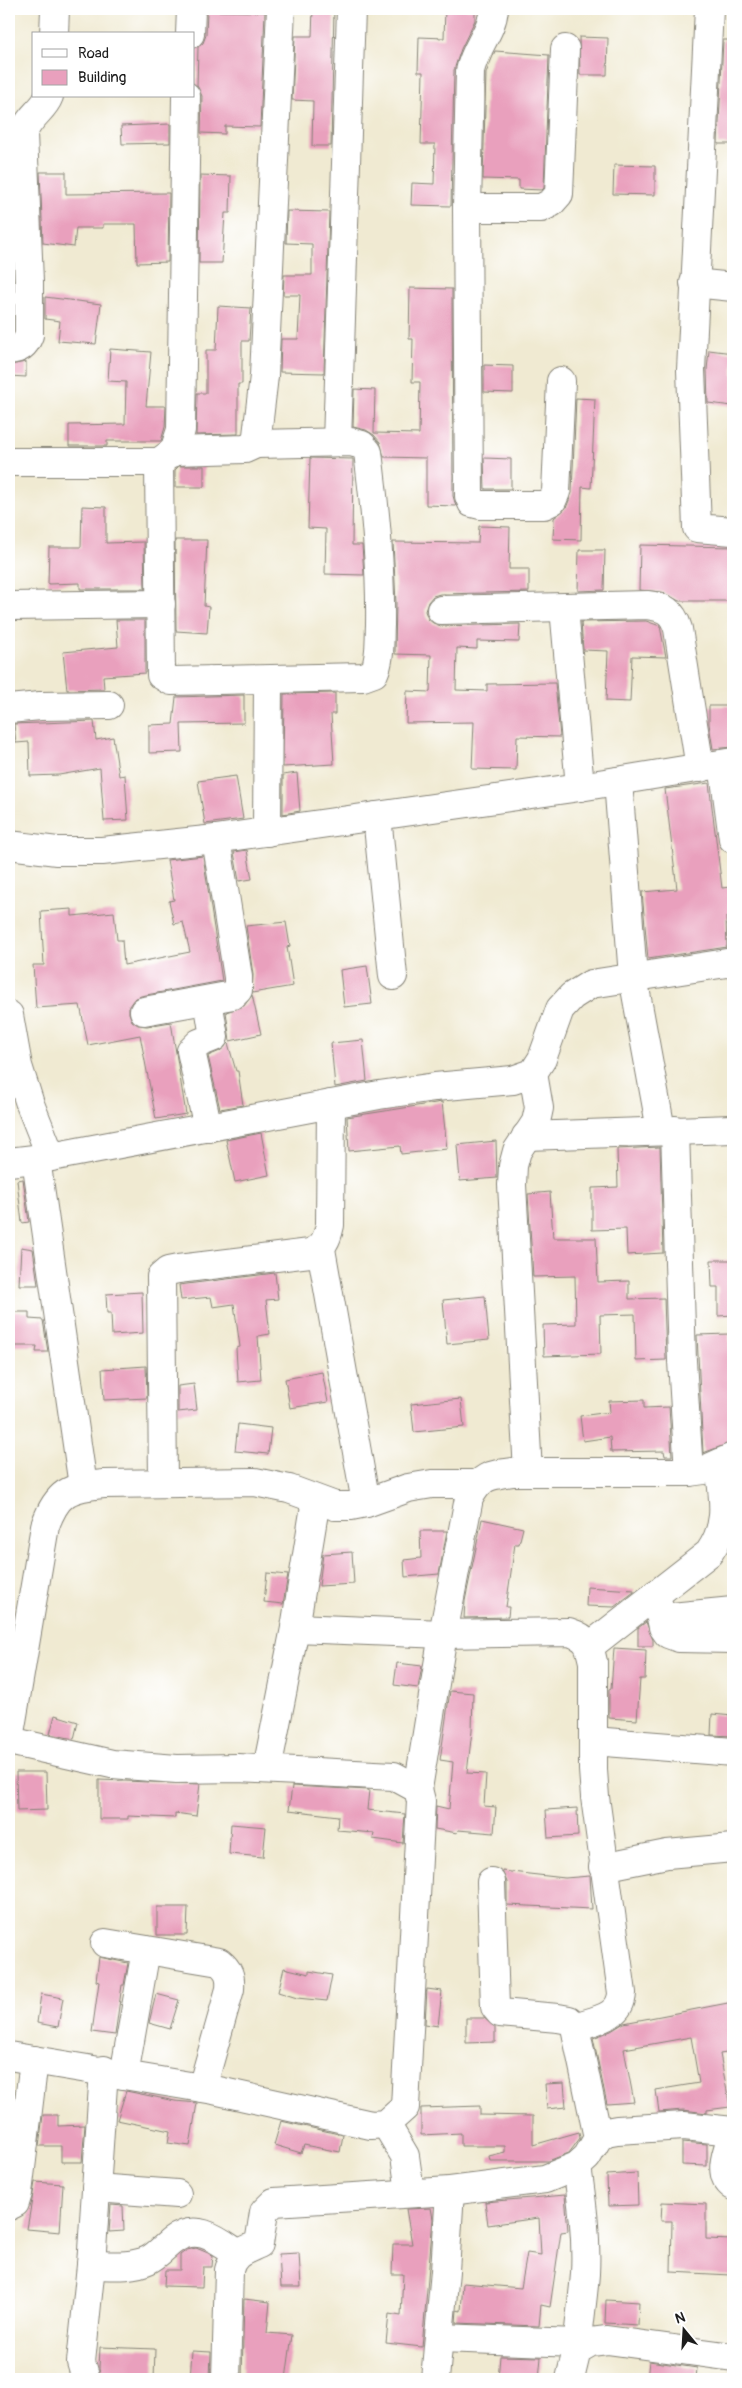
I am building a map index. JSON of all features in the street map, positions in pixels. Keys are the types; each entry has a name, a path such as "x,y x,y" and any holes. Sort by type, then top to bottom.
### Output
{"street":[{"path":"54,32 55,9"},
{"path":"190,32 191,9"},
{"path":"256,444 264,376 281,9"},
{"path":"337,442 351,9"},
{"path":"494,9 491,25 474,55 470,71 467,208 469,496 472,503 480,505 544,505 552,501 556,492 562,381"},
{"path":"709,9 691,370 697,528 733,531"},
{"path":"467,208 541,208 551,203 558,194 565,49"},
{"path":"9,350 20,348 26,342 29,335 18,246 23,132 28,120 47,98"},
{"path":"9,462 167,457 245,449 256,444 351,442 362,445 368,452 378,530 379,664 374,674 363,677 171,681 161,675 161,604 167,457 181,430 186,98"},
{"path":"694,283 733,286"},
{"path":"9,606 161,604"},
{"path":"441,610 647,605 661,607 669,611 678,629 719,764 733,840"},
{"path":"564,608 580,787"},
{"path":"267,832 268,680"},
{"path":"9,709 40,706 109,705"},
{"path":"9,845 56,852 102,851 216,839 580,787 719,764"},
{"path":"618,781 633,976 668,1130 689,1472"},
{"path":"377,816 393,976"},
{"path":"144,1011 232,995 238,990 239,985 216,839"},
{"path":"9,1162 44,1158 331,1104 435,1087 513,1080 532,1073 542,1059 560,1009 572,996 590,984 733,962"},
{"path":"208,1000 214,1037 195,1046 191,1051 208,1128"},
{"path":"9,1015 18,1066 44,1158 83,1486"},
{"path":"528,1472 512,1166 517,1151 536,1122 539,1108 532,1073"},
{"path":"331,1104 330,1225 327,1238 321,1249 366,1503"},
{"path":"526,1136 668,1130 733,1130"},
{"path":"163,1483 160,1277 168,1271 178,1269 310,1253 321,1249"},
{"path":"9,2206 15,2202 18,2193 21,2058 202,2088 371,2125 386,2124 404,2107 420,1801 418,1789 443,1634 469,1498 477,1484 491,1474 528,1472 689,1472 704,1470 726,1460 724,1509 718,1539 709,1552 658,1606 590,1646"},
{"path":"418,1789 394,1776 267,1769 177,1769 112,1764 9,1740 45,1526 56,1500 67,1491 83,1486 255,1482 289,1489 335,1506 351,1506 366,1503 408,1488 432,1484 477,1484"},
{"path":"267,1769 316,1500"},
{"path":"658,1606 733,1611"},
{"path":"658,1606 668,1634 679,1638 733,1639"},
{"path":"294,1628 443,1634 569,1632 582,1636 590,1646 593,1662 594,1788 622,2004 608,2015 575,2027"},
{"path":"593,1741 733,1752"},
{"path":"603,1867 667,1854 733,1848"},
{"path":"491,1882 495,2007 500,2013 569,2020 575,2027 598,2138"},
{"path":"105,1943 218,1962 227,1968 231,1977 230,1989 202,2088"},
{"path":"86,2379 81,2362 91,2265 96,2188 114,2073 146,1950"},
{"path":"386,2124 404,2156 410,2192"},
{"path":"226,2379 229,2270 232,2260 237,2253 259,2244 264,2212 274,2202 450,2191 545,2179 577,2166 586,2157 598,2138 606,2132 684,2126 733,2132 724,2161 725,2174 729,2183 733,2186"},
{"path":"570,2379 577,2346 585,2274 584,2218 577,2166"},
{"path":"96,2188 177,2194"},
{"path":"434,2379 440,2338 450,2191"},
{"path":"91,2265 139,2264 151,2259 180,2236 196,2233 213,2236 237,2253"},
{"path":"440,2338 577,2346 607,2340 733,2357"}],"building":[{"path":"313,9 334,9 331,146 312,146 313,101 292,100 295,36 312,36"},
{"path":"445,9 475,9 475,20 461,49 454,70 451,206 411,205 412,183 434,184 435,144 421,144 423,72 418,72 419,37 444,38"},
{"path":"207,11 265,12 260,127 225,126 225,134 201,133 202,96 197,86 198,47 203,43 206,35"},
{"path":"579,37 608,38 607,75 580,75"},
{"path":"723,40 733,40 733,144 718,144"},
{"path":"495,51 549,55 544,188 542,190 519,189 519,180 483,179 486,73"},
{"path":"170,124 170,143 122,144 121,126"},
{"path":"614,165 655,166 655,195 613,194"},
{"path":"40,172 66,172 66,194 169,193 168,262 137,263 136,224 103,224 103,228 76,228 74,247 43,243"},
{"path":"200,175 231,176 230,213 225,213 222,263 199,263"},
{"path":"287,211 329,212 324,373 280,372 281,339 298,339 300,295 283,295 284,275 312,275 312,244 286,243"},
{"path":"410,288 452,289 453,496 456,506 426,505 426,458 384,457 380,442 374,435 366,430 353,427 354,389 375,390 374,433 419,434 420,382 412,382 413,339 409,339"},
{"path":"45,297 101,304 96,344 58,341 60,321 45,319"},
{"path":"218,306 251,308 249,341 242,341 242,384 238,384 238,434 196,435 197,393 206,393 206,350 216,350"},
{"path":"110,349 151,352 146,406 166,406 165,427 161,441 107,441 107,446 69,446 69,425 125,424 126,382 108,381"},
{"path":"709,350 733,353 733,406 708,403 707,370"},
{"path":"26,362 26,377 9,376 9,365"},
{"path":"484,365 513,366 513,393 484,392"},
{"path":"576,398 595,399 591,488 582,487 581,540 553,539 554,518 566,508 572,493"},
{"path":"310,458 353,459 352,545 362,545 364,575 325,574 326,529 308,528"},
{"path":"484,458 511,459 511,489 485,489"},
{"path":"179,466 204,466 204,487 175,487 175,470"},
{"path":"82,506 106,507 106,543 144,542 145,589 80,589 80,583 48,584 49,547 81,547"},
{"path":"479,526 510,527 509,569 529,569 529,592 440,594 433,596 428,602 425,611 428,619 441,626 520,624 519,642 477,641 477,649 457,648 456,690 487,691 487,684 555,683 560,737 517,736 516,770 472,769 474,722 406,723 407,691 430,692 431,655 395,654 396,603 393,542 478,543"},
{"path":"175,540 207,540 204,606 209,607 207,633 176,631"},
{"path":"640,545 733,547 733,601 679,601 662,592 639,590"},
{"path":"579,550 605,550 604,590 578,591"},
{"path":"116,620 145,620 145,673 103,676 104,689 67,690 63,652 118,647"},
{"path":"646,621 660,626 666,657 632,656 630,702 606,701 608,651 583,650 581,622"},
{"path":"335,693 335,714 331,714 334,764 283,767 284,694"},
{"path":"244,695 244,723 181,724 182,752 149,753 149,725 173,724 176,697"},
{"path":"709,706 733,706 733,747 713,749 709,724"},
{"path":"94,721 96,740 113,737 119,776 125,775 128,820 104,821 100,768 59,775 30,776 29,742 16,743 14,724"},
{"path":"297,773 300,811 283,814 283,775"},
{"path":"236,776 243,819 205,824 198,781"},
{"path":"709,783 722,888 730,887 733,900 733,917 726,918 727,947 648,959 642,892 677,889 665,789"},
{"path":"247,850 252,879 239,881 234,852"},
{"path":"203,856 222,981 141,996 134,999 129,1006 132,1021 138,1025 147,1026 171,1022 186,1114 156,1119 140,1035 88,1045 80,1005 36,1008 33,965 44,965 41,911 72,909 72,916 114,912 117,940 122,940 124,965 190,952 183,922 174,924 169,901 174,900 167,860"},
{"path":"286,922 290,946 287,947 293,986 252,993 253,975 246,926"},
{"path":"367,966 372,1004 344,1007 340,970"},
{"path":"252,995 261,1034 230,1041 226,1012 244,1006"},
{"path":"363,1040 367,1081 335,1087 331,1043"},
{"path":"228,1043 236,1071 238,1071 243,1105 220,1109 208,1056 220,1051"},
{"path":"442,1102 447,1149 401,1154 400,1146 349,1151 347,1117"},
{"path":"261,1133 269,1175 235,1182 226,1140"},
{"path":"496,1141 497,1178 460,1181 457,1145"},
{"path":"660,1147 663,1253 627,1255 626,1229 592,1230 592,1188 618,1187 617,1149"},
{"path":"23,1179 29,1222 22,1223 17,1180"},
{"path":"550,1192 553,1238 596,1238 598,1282 629,1281 629,1299 664,1298 666,1360 636,1361 635,1314 600,1315 601,1354 544,1356 543,1325 576,1324 575,1276 533,1277 528,1194"},
{"path":"21,1247 33,1249 38,1285 19,1285"},
{"path":"711,1260 733,1260 733,1315 718,1316 718,1287 712,1287"},
{"path":"275,1273 278,1299 266,1300 270,1334 258,1336 261,1380 238,1382 236,1348 240,1347 234,1304 213,1307 211,1297 181,1300 179,1285"},
{"path":"142,1292 143,1333 112,1335 111,1313 107,1313 106,1294"},
{"path":"485,1296 489,1340 447,1344 443,1300"},
{"path":"10,1312 29,1312 29,1319 43,1320 48,1352 36,1352 37,1346 10,1346"},
{"path":"729,1334 733,1442 703,1453 697,1335"},
{"path":"146,1366 147,1398 104,1400 102,1369"},
{"path":"322,1372 328,1402 290,1408 285,1379"},
{"path":"194,1384 197,1410 178,1412 178,1386"},
{"path":"461,1399 464,1427 414,1432 411,1404"},
{"path":"644,1400 644,1408 669,1407 672,1456 665,1456 664,1451 611,1452 610,1437 583,1441 580,1416 610,1412 609,1401"},
{"path":"238,1424 271,1428 268,1454 235,1451"},
{"path":"482,1519 523,1528 519,1544 515,1544 506,1607 509,1607 508,1617 464,1618 465,1601"},
{"path":"420,1531 447,1531 439,1574 405,1577 404,1560 421,1558"},
{"path":"352,1552 354,1584 319,1586 323,1554"},
{"path":"267,1573 288,1575 283,1604 264,1602"},
{"path":"587,1587 634,1590 634,1592 614,1607 586,1606"},
{"path":"646,1622 653,1640 653,1646 638,1646 638,1628"},
{"path":"614,1648 646,1650 645,1679 640,1679 637,1720 609,1718 609,1690 611,1689"},
{"path":"397,1663 422,1666 418,1688 394,1685"},
{"path":"450,1691 473,1693 472,1731 467,1773 486,1774 484,1806 496,1807 494,1833 458,1830 457,1833 435,1829 436,1806 449,1809 453,1762 440,1760"},
{"path":"712,1714 733,1716 733,1736 711,1735"},
{"path":"55,1715 78,1722 74,1739 50,1734"},
{"path":"16,1772 46,1772 47,1810 17,1811"},
{"path":"99,1780 200,1784 196,1816 175,1813 175,1818 128,1816 128,1819 99,1819"},
{"path":"292,1786 369,1790 367,1810 405,1814 403,1843 373,1839 374,1833 337,1830 338,1816 289,1810"},
{"path":"577,1808 578,1836 548,1838 546,1810"},
{"path":"231,1824 266,1827 263,1857 229,1854"},
{"path":"502,1871 565,1878 590,1876 592,1909 507,1905 507,1882"},
{"path":"157,1907 188,1907 187,1935 157,1935"},
{"path":"99,1957 128,1963 124,1985 122,1985 115,2035 92,2032 99,1982 96,1981"},
{"path":"284,1968 309,1974 309,1971 332,1975 327,2001 297,1998 278,1992"},
{"path":"427,1989 442,1991 438,2026 425,2024"},
{"path":"41,1994 63,1998 58,2027 37,2023"},
{"path":"156,1994 179,2000 170,2029 149,2023"},
{"path":"733,2002 733,2052 720,2054 730,2107 707,2110 707,2113 683,2110 659,2112 656,2090 699,2083 691,2037 624,2049 634,2102 607,2104 593,2038 611,2031 624,2023"},
{"path":"466,2018 484,2018 495,2027 495,2042 466,2043"},
{"path":"564,2083 566,2107 547,2109 545,2084"},
{"path":"126,2091 175,2101 197,2103 190,2146 168,2143 170,2131 117,2120"},
{"path":"480,2106 480,2115 533,2116 533,2145 579,2132 580,2138 569,2153 548,2161 490,2161 489,2156 505,2152 505,2146 461,2146 461,2133 421,2135 421,2108"},
{"path":"43,2115 58,2115 58,2126 85,2125 82,2162 61,2162 61,2146 39,2146"},
{"path":"281,2121 343,2135 340,2152 304,2145 301,2153 274,2145"},
{"path":"682,2142 707,2144 707,2166 682,2165"},
{"path":"637,2173 638,2205 608,2206 607,2175"},
{"path":"35,2182 63,2184 60,2232 27,2229"},
{"path":"565,2195 568,2231 561,2232 550,2307 541,2305 539,2326 456,2323 457,2310 461,2311 463,2283 521,2288 527,2253 541,2255 539,2218 488,2225 485,2202"},
{"path":"662,2202 706,2204 706,2239 733,2240 731,2275 671,2272 672,2221 661,2221"},
{"path":"111,2205 123,2206 124,2231 109,2232"},
{"path":"431,2208 433,2219 422,2347 386,2343 389,2314 401,2316 403,2274 392,2274 393,2244 412,2244 406,2209"},
{"path":"196,2248 213,2255 212,2267 203,2267 202,2287 164,2286 165,2270 180,2270 180,2255 187,2250"},
{"path":"299,2253 301,2287 281,2287 279,2254"},
{"path":"244,2299 270,2302 267,2333 292,2335 286,2379 242,2379"},
{"path":"606,2300 639,2302 638,2325 605,2323"},
{"path":"100,2347 155,2349 154,2379 101,2377 99,2368"},
{"path":"192,2351 211,2352 210,2379 190,2379"},
{"path":"500,2356 541,2357 539,2379 498,2379"},
{"path":"649,2361 697,2368 696,2379 647,2379"}]}
